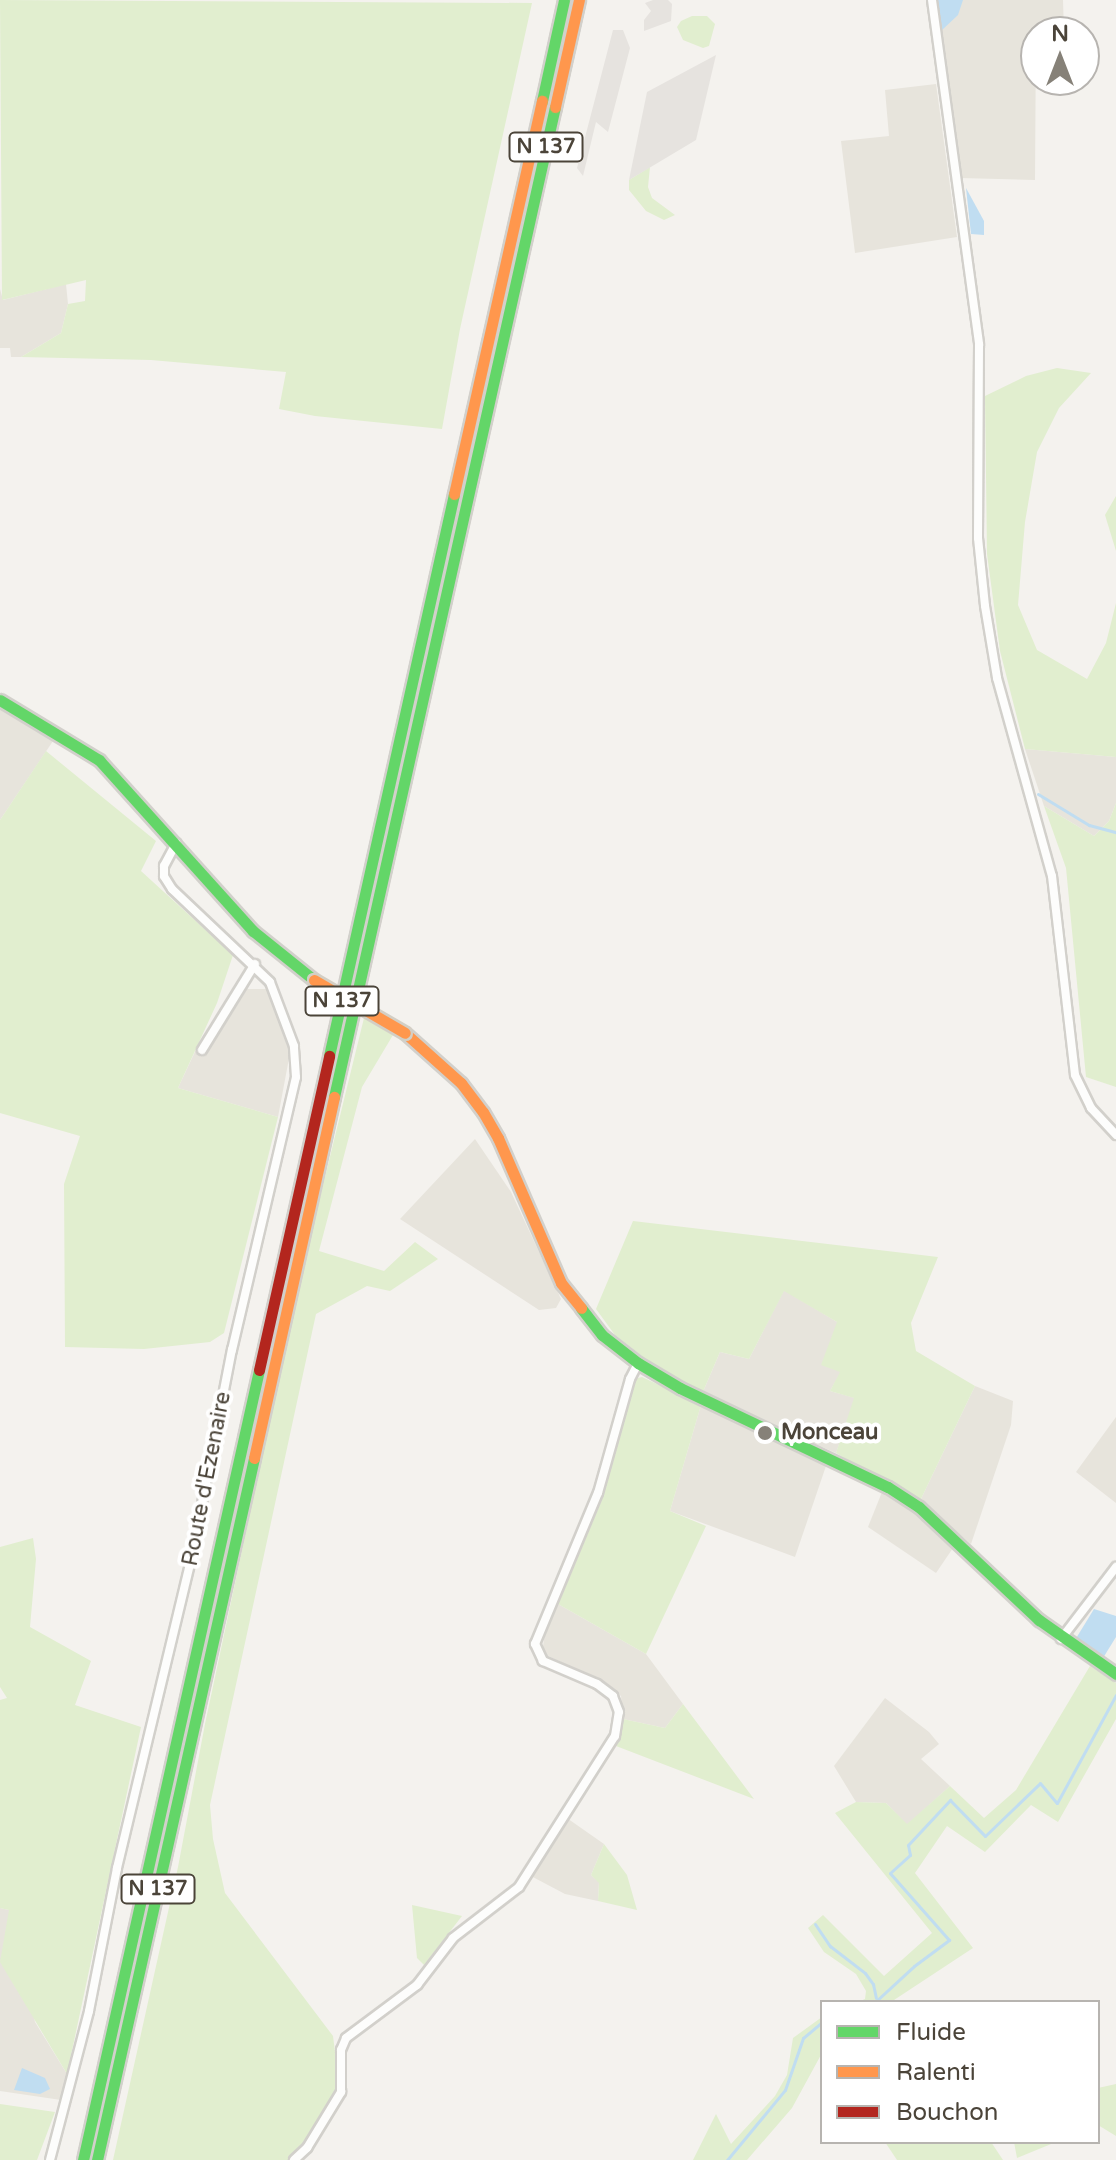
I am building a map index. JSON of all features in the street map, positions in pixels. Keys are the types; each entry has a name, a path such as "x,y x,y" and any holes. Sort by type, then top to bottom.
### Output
{"main road":[{"name":"N 137","path":"80,2160 92,2118 564,0"},
{"name":"N 137","path":"97,2160 579,0"},
{"path":"0,700 99,760 127,787 253,931 314,980 405,1033 461,1083 498,1138 561,1283 602,1335 638,1363 680,1388 888,1487 919,1507 1061,1639 1116,1674"},
{"path":"106,2160 125,2040"}],"street":[{"path":"932,0 979,345 978,538 985,606 997,678 1052,876 1075,1075 1091,1108 1116,1135"},
{"name":"Route d'Ezenaire","path":"50,2160 86,2025 117,1868 192,1555 232,1350 296,1077 294,1046 270,982 255,964 172,889 164,876 164,866 176,843"},
{"path":"202,1050 255,964"},
{"path":"294,2160 307,2148 341,2092 341,2050 346,2038 417,1985 453,1938 514,1892 615,1736 619,1712 613,1696 597,1684 543,1661 535,1644 598,1493 630,1379 638,1363"},
{"path":"1061,1639 1116,1567"}],"shaded area":[{"path":"668,0 672,4 671,21 644,31 644,20 651,11 645,3"},
{"path":"936,0 1063,0 1064,16 1020,16 1020,96 1036,96 1035,180 960,178"},
{"path":"613,30 623,30 630,48 608,132 596,122 583,176 577,168"},
{"path":"716,55 696,140 629,180 647,92"},
{"path":"936,84 957,237 855,253 841,141 889,136 885,90"},
{"path":"66,284 68,304 61,333 21,357 11,357 10,348 0,348 0,289 3,300"},
{"path":"0,707 55,738 0,820"},
{"path":"1025,749 1116,757 1116,803 1109,821 1094,836 1044,806"},
{"path":"247,989 267,989 290,1053 278,1117 178,1088 200,1041 212,1045"},
{"path":"475,1139 511,1192 561,1299 556,1308 539,1310 400,1219"},
{"path":"784,1290 837,1322 841,1372 830,1391 855,1398 836,1453 702,1394 720,1352 749,1359"},
{"path":"975,1386 1013,1401 1011,1425 971,1544 920,1501"},
{"path":"701,1405 827,1463 795,1557 670,1511"},
{"path":"1116,1417 1116,1503 1076,1472"},
{"path":"882,1492 931,1523 953,1548 936,1573 868,1527"},
{"path":"558,1604 646,1654 683,1704 665,1728 623,1719 621,1696 597,1679 542,1653 545,1633"},
{"path":"885,1698 929,1732 939,1744 921,1759 950,1786 907,1825 886,1803 856,1802 834,1766"},
{"path":"564,1816 604,1844 591,1875 599,1882 598,1901 565,1894 529,1875"},
{"path":"0,1908 9,1910 35,2022 67,2074 61,2100 0,2091"}],"green space":[{"path":"0,0 532,3 460,329 442,429 315,416 279,409 286,372 151,360 21,357 61,333 68,304 85,301 86,280 2,300"},
{"path":"692,16 707,16 715,24 709,46 703,48 683,40 677,27 681,21"},
{"path":"650,167 648,187 652,198 675,215 664,220 646,211 629,190 629,180"},
{"path":"1057,368 1091,373 1059,408 1037,452 1025,522 1018,605 1037,650 1087,679 1106,643 1116,603 1116,757 1025,749 1000,651 987,554 985,396 1026,376"},
{"path":"1116,496 1116,551 1105,515"},
{"path":"46,751 156,841 141,871 233,955 217,1003 178,1088 278,1117 224,1333 210,1342 144,1349 65,1347 64,1184 80,1136 0,1113 0,820"},
{"path":"1116,803 1116,1087 1086,1077 1066,868 1044,806 1094,836 1109,821"},
{"path":"364,1018 393,1035 362,1087 319,1251 384,1271 415,1242 438,1259 390,1291 367,1286 316,1314 210,1805 213,1839 225,1893 333,2036 339,2083 313,2135 289,2160 113,2160 178,1867 205,1724 299,1283"},
{"path":"633,1221 938,1257 911,1323 916,1351 975,1386 920,1501 836,1453 854,1398 830,1391 840,1372 821,1365 837,1322 784,1291 749,1359 720,1352 702,1394 661,1371 615,1335 596,1309"},
{"path":"642,1377 701,1405 670,1511 706,1526 646,1654 558,1604 603,1497 634,1379"},
{"path":"33,1538 36,1559 30,1627 91,1661 75,1705 141,1727 67,2074 0,1962 9,1910 0,1908 0,1700 7,1698 0,1687 0,1547"},
{"path":"1090,1666 1116,1683 1116,1719 1058,1822 1031,1805 985,1852 947,1826 915,1873 973,1948 894,2000 863,2000 866,1991 856,1974 824,1952 808,1928 823,1915 884,1976 932,1933 835,1813 856,1802 886,1803 907,1824 950,1786 984,1818 1016,1790"},
{"path":"683,1704 754,1799 616,1746 623,1719 665,1728"},
{"path":"604,1844 627,1875 637,1910 598,1901 599,1883 591,1875"},
{"path":"412,1905 462,1916 424,1965 417,1958"},
{"path":"820,2018 820,2057 792,2108 747,2160 693,2160 716,2114 731,2144 775,2096 787,2075 793,2038"},
{"path":"1116,2084 1116,2136 1100,2126 1100,2088"},
{"path":"0,2104 55,2112 37,2160 0,2160"},
{"path":"886,2144 992,2144 1003,2160 897,2160"},
{"path":"1014,2144 1051,2144 1017,2158"}],"water":[{"path":"936,0 963,0 958,15 941,31"},
{"path":"966,188 984,221 984,235 971,234"},
{"path":"1094,1609 1116,1616 1116,1637 1103,1658 1075,1640"},
{"path":"22,2068 45,2078 50,2089 40,2094 14,2090"}],"waterway":[{"path":"1038,794 1089,825 1116,832"},
{"path":"877,2000 914,1966 949,1940 890,1873 910,1855 908,1845 950,1800 985,1836 1040,1783 1057,1803 1116,1695"},
{"path":"815,1924 830,1946 865,1973 873,1984 876,1998"},
{"path":"727,2160 785,2090 803,2038 820,2024"}],"traffic: fast":[{"path":"542,101 564,0"},
{"path":"334,1097 555,107"},
{"path":"329,1056 454,494"},
{"path":"0,700 99,760 253,931 314,980"},
{"path":"581,1308 602,1335 638,1363 680,1388 888,1487 919,1507 1039,1620 1116,1674"},
{"path":"83,2160 259,1370"},
{"path":"97,2160 254,1458"}],"traffic: slow":[{"path":"555,107 579,0"},
{"path":"454,494 542,101"},
{"path":"314,980 405,1033"},
{"path":"405,1033 461,1083 483,1112 498,1138 561,1283 581,1308"},
{"path":"254,1458 334,1097"}],"traffic: jam":[{"path":"259,1370 329,1056"}],"place":[{"name":"Monceau","path":"765,1433"}]}
